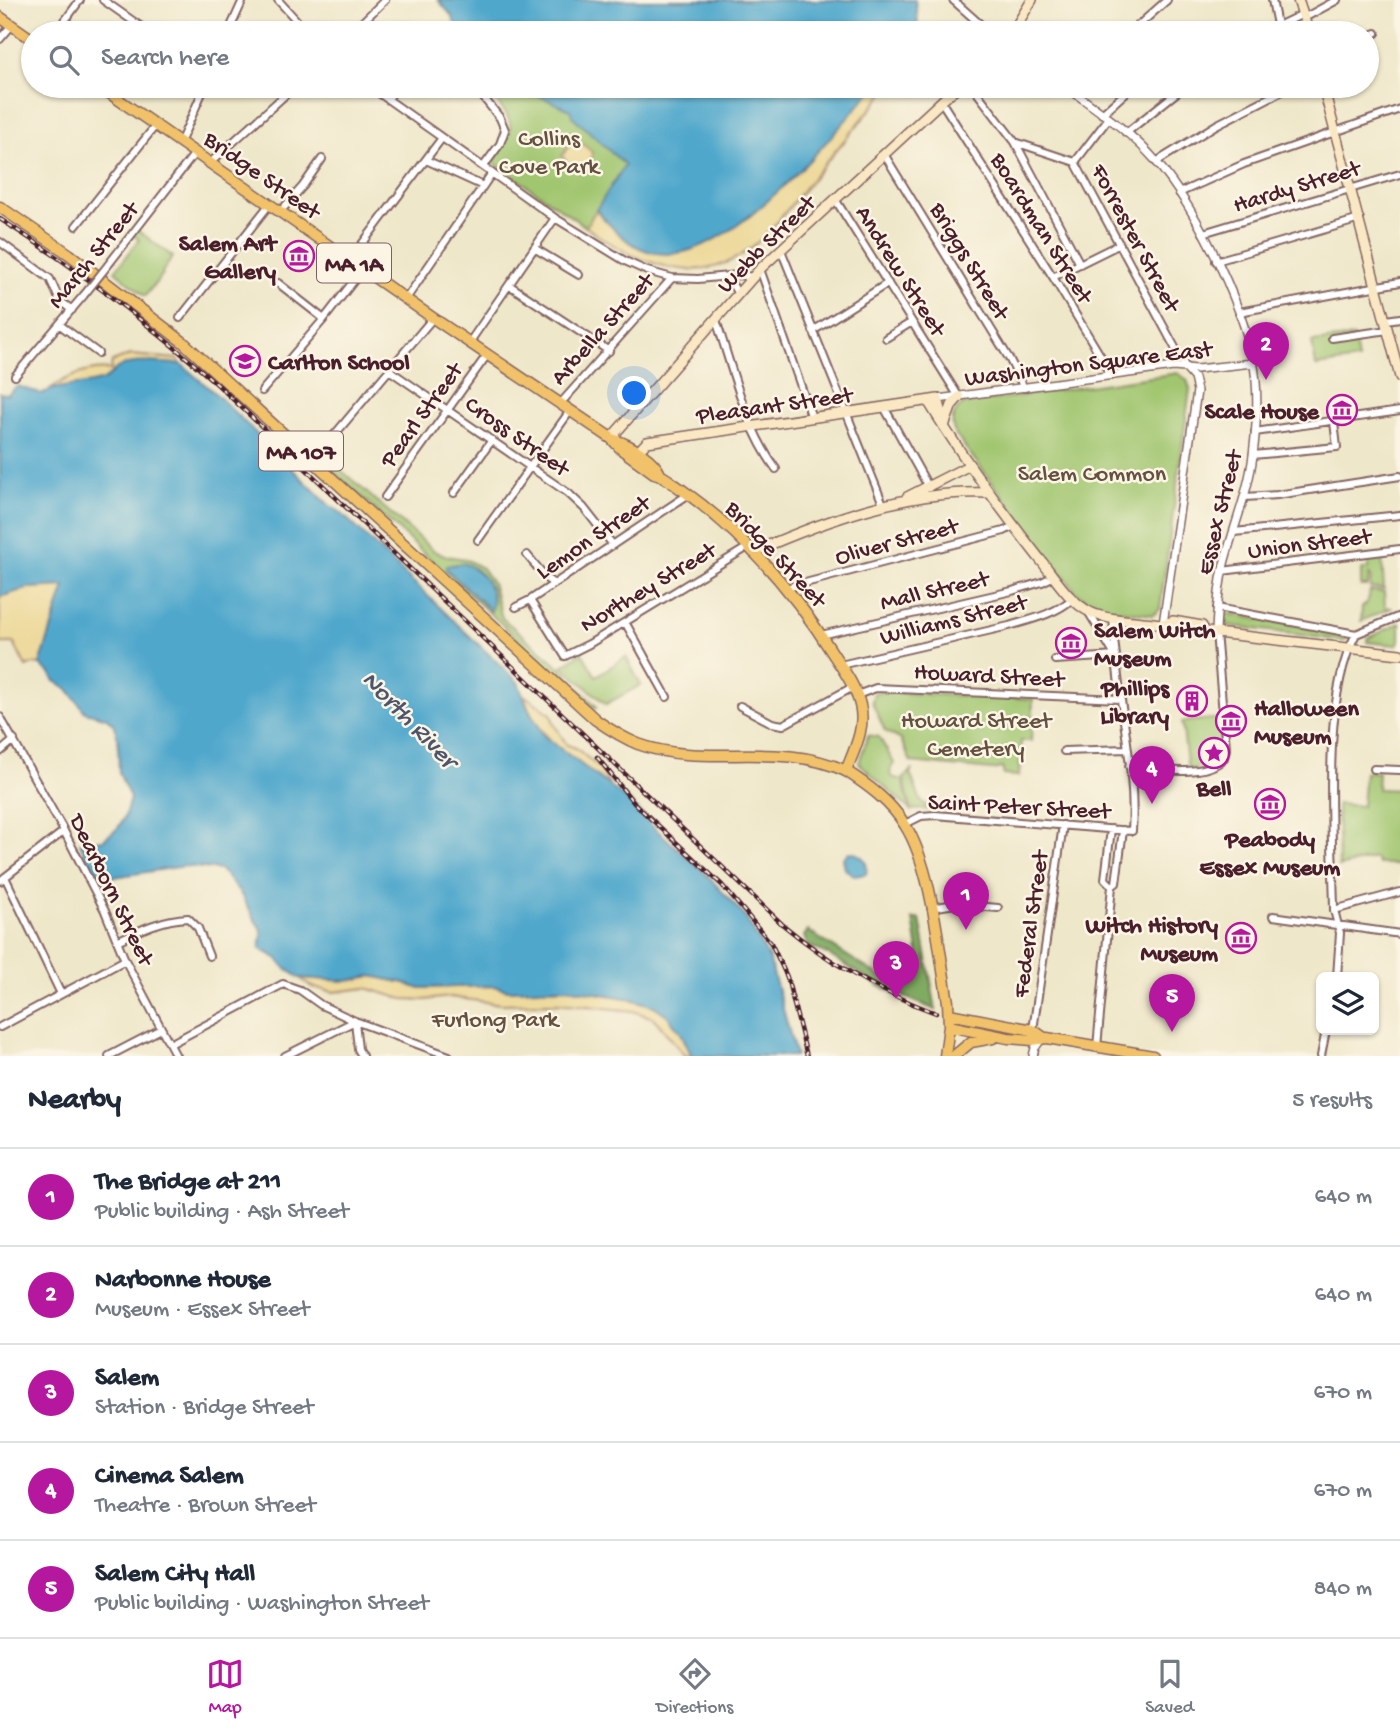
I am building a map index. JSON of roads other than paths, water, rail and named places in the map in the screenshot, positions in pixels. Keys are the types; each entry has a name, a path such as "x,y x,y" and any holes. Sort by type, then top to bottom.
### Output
{"main road":[{"path":"1020,21 1032,0"},
{"path":"1298,0 1305,21"},
{"path":"0,18 21,31"},
{"name":"Bridge Street","path":"117,98 469,343 611,438 654,473 660,474 708,508 786,588 821,635 855,691 861,711 861,732 846,771"},
{"name":"Webb Street","path":"611,438 632,411 757,273 945,98"},
{"path":"1326,98 1400,377"},
{"name":"MA 107","path":"0,200 141,308 211,367 596,720 639,744 664,750 690,754 801,756 846,771 881,796 905,824 922,861 949,1014 948,1041 942,1056"},
{"name":"MA 107","path":"0,207 49,239"},
{"path":"945,426 949,411 959,397"},
{"path":"933,400 968,466 1072,599 1088,611 1114,618 1163,624 1173,621 1209,627 1216,632 1348,650 1400,654"},
{"name":"Pleasant Street","path":"635,455 646,442 933,400"},
{"path":"900,501 968,466"},
{"path":"751,550 883,504 934,496 988,493"},
{"path":"949,1014 1033,1030 1043,1037 1097,1047 1109,1052 1153,1056"},
{"path":"949,1026 1008,1038"},
{"path":"954,1056 971,1042 986,1038 1032,1040 1043,1037"}],"street":[{"path":"65,21 80,0"},
{"path":"103,0 133,21"},
{"path":"233,21 243,0"},
{"path":"278,0 297,21"},
{"path":"363,21 385,0"},
{"path":"953,0 977,21"},
{"path":"1272,0 1276,21"},
{"path":"1289,21 1336,0"},
{"path":"1142,21 1162,2"},
{"path":"0,38 12,25"},
{"path":"180,143 200,98"},
{"path":"210,163 282,98"},
{"path":"483,167 500,144 505,130 500,118 484,98"},
{"path":"981,98 1015,142 1080,264"},
{"name":"Essex Street","path":"1083,98 1126,133 1156,162 1203,233 1239,312 1253,363 1257,394 1254,455 1245,497 1222,571 1217,608 1216,632 1226,749 1222,761 1214,766 1183,771 1129,766"},
{"name":"Forrester Street","path":"1075,162 1105,116 1122,98"},
{"path":"1126,133 1168,98"},
{"path":"1156,162 1206,130 1269,98"},
{"path":"388,99 555,218 625,261 671,278 698,279 757,273 812,418"},
{"name":"Boardman Street","path":"941,102 1053,277 1110,376"},
{"path":"1179,193 1244,164 1400,109"},
{"path":"76,226 156,125"},
{"path":"350,260 442,138"},
{"name":"Forrester Street","path":"1015,142 1075,162 1186,368"},
{"name":"March Street","path":"15,376 60,325 195,153"},
{"name":"Briggs Street","path":"884,154 1010,360 1024,388"},
{"path":"280,212 303,187 322,159"},
{"path":"426,160 483,186"},
{"path":"406,299 492,173"},
{"name":"Hardy Street","path":"1203,233 1400,174"},
{"name":"Andrew Street","path":"835,199 959,397"},
{"path":"180,318 269,205"},
{"path":"469,343 555,218"},
{"path":"1216,261 1360,219"},
{"path":"0,242 50,279 60,301 72,310"},
{"path":"1053,277 1120,244"},
{"path":"534,248 579,275"},
{"path":"781,250 883,504"},
{"path":"262,391 363,269"},
{"path":"721,277 732,284 738,294"},
{"name":"Arbella Street","path":"560,404 671,278"},
{"path":"1239,312 1400,282"},
{"path":"278,283 324,319"},
{"path":"813,331 888,284"},
{"path":"509,285 609,351"},
{"path":"325,446 433,318"},
{"path":"1332,338 1387,325 1400,318"},
{"path":"716,320 752,426 776,469"},
{"path":"886,338 912,322"},
{"path":"60,325 98,353"},
{"name":"Pearl Street","path":"385,497 487,355"},
{"name":"Washington Square East","path":"933,400 1173,367 1197,369 1253,363"},
{"path":"1163,624 1197,391 1194,379 1186,368"},
{"name":"Cross Street","path":"389,370 576,499 613,545"},
{"path":"884,407 934,496"},
{"path":"478,540 570,411"},
{"path":"1255,432 1400,411"},
{"path":"1254,455 1337,447 1334,422"},
{"path":"454,493 492,440"},
{"path":"1245,497 1277,495 1400,476"},
{"name":"Lemon Street","path":"516,607 689,494"},
{"path":"1234,532 1400,515"},
{"name":"Oliver Street","path":"786,588 1004,531 1014,526"},
{"name":"Union Street","path":"1222,571 1400,549"},
{"name":"Northey Street","path":"530,600 565,656 751,550"},
{"path":"527,555 554,584"},
{"name":"Mall Street","path":"821,635 1012,591 1054,576"},
{"name":"Williams Street","path":"840,666 1009,626 1033,619 1067,604 1072,599"},
{"path":"1217,608 1356,634 1400,616"},
{"path":"1088,611 1116,656"},
{"path":"1114,618 1120,699 1129,766"},
{"path":"625,622 667,697"},
{"path":"1337,972 1339,925 1335,910 1333,738 1338,684 1348,650 1356,634"},
{"path":"1055,660 1116,656"},
{"name":"Howard Street","path":"740,706 772,723 783,725 855,691 876,688 1120,699"},
{"name":"Dearborn Street","path":"0,717 64,831 105,911 125,960 176,1056"},
{"path":"0,752 14,740"},
{"path":"1064,751 1127,749"},
{"name":"Saint Peter Street","path":"905,824 920,816 934,815 1132,831 1129,766"},
{"path":"1374,769 1400,770"},
{"name":"Federal Street","path":"1033,1030 1063,825"},
{"path":"1111,829 1105,879 1112,886"},
{"path":"1097,1047 1112,886 1116,883 1123,830"},
{"path":"61,994 3,879 64,831"},
{"path":"1335,910 1400,892"},
{"path":"931,908 955,904 998,908"},
{"path":"1273,916 1400,934"},
{"path":"117,941 148,926 188,918 198,928 209,956"},
{"path":"0,1027 125,960"},
{"path":"170,1045 285,984 355,1021 430,1053 449,1056"},
{"path":"285,1056 355,1021"},
{"path":"355,1021 358,1049 362,1056"},
{"path":"108,1056 162,1029"},
{"path":"1321,1056 1325,1035"},
{"path":"1033,1056 1043,1037"}],"water":[{"path":"438,0 915,0 918,21 454,21"},
{"path":"544,98 865,98 811,158 758,209 730,230 703,245 664,254 641,249 631,243 596,210 625,165 573,117 570,110"},
{"name":"North River","path":"147,362 181,364 216,394 330,506 340,512 518,682 528,708 544,736 628,800 651,825 705,873 744,915 769,958 796,1056 692,1056 681,1033 667,1015 654,1006 631,999 567,988 417,988 371,976 347,981 300,978 285,968 277,958 260,949 262,932 240,893 221,870 185,866 96,880 80,843 103,840 118,828 130,798 119,773 118,740 114,725 107,718 85,712 68,689 55,681 40,665 65,586 28,588 0,597 0,393 7,395 18,386 42,394 61,387 99,381 121,366"},
{"path":"462,563 476,570 486,581 492,595 491,611 446,569 446,566"},
{"path":"849,852 858,854 863,859 866,874 855,876 845,869 843,858"}],"railway":[{"path":"0,219 112,298 218,385 782,924 855,975 894,996 936,1013"},
{"path":"597,757 634,803 722,885 771,943 787,977 807,1056"}],"place":[{"name":"Salem Art Gallery","path":"299,256"},
{"name":"Carlton School","path":"245,361"},
{"name":"Narbonne House","path":"1266,380"},
{"name":"Scale House","path":"1342,410"},
{"name":"Salem Witch Museum","path":"1071,643"},
{"name":"Phillips Library","path":"1192,701"},
{"name":"Halloween Museum","path":"1231,721"},
{"name":"Bell","path":"1214,753"},
{"name":"Cinema Salem","path":"1152,804"},
{"name":"Peabody Essex Museum","path":"1270,804"},
{"name":"The Bridge at 211","path":"966,930"},
{"name":"Witch History Museum","path":"1241,938"},
{"name":"Salem","path":"896,999"},
{"name":"Salem City Hall","path":"1172,1032"}],"park label":[{"name":"Collins Cove Park","path":"549,151"},
{"name":"Salem Common","path":"1092,472"},
{"name":"Howard Street Cemetery","path":"976,733"},
{"name":"Furlong Park","path":"495,1018"}]}
